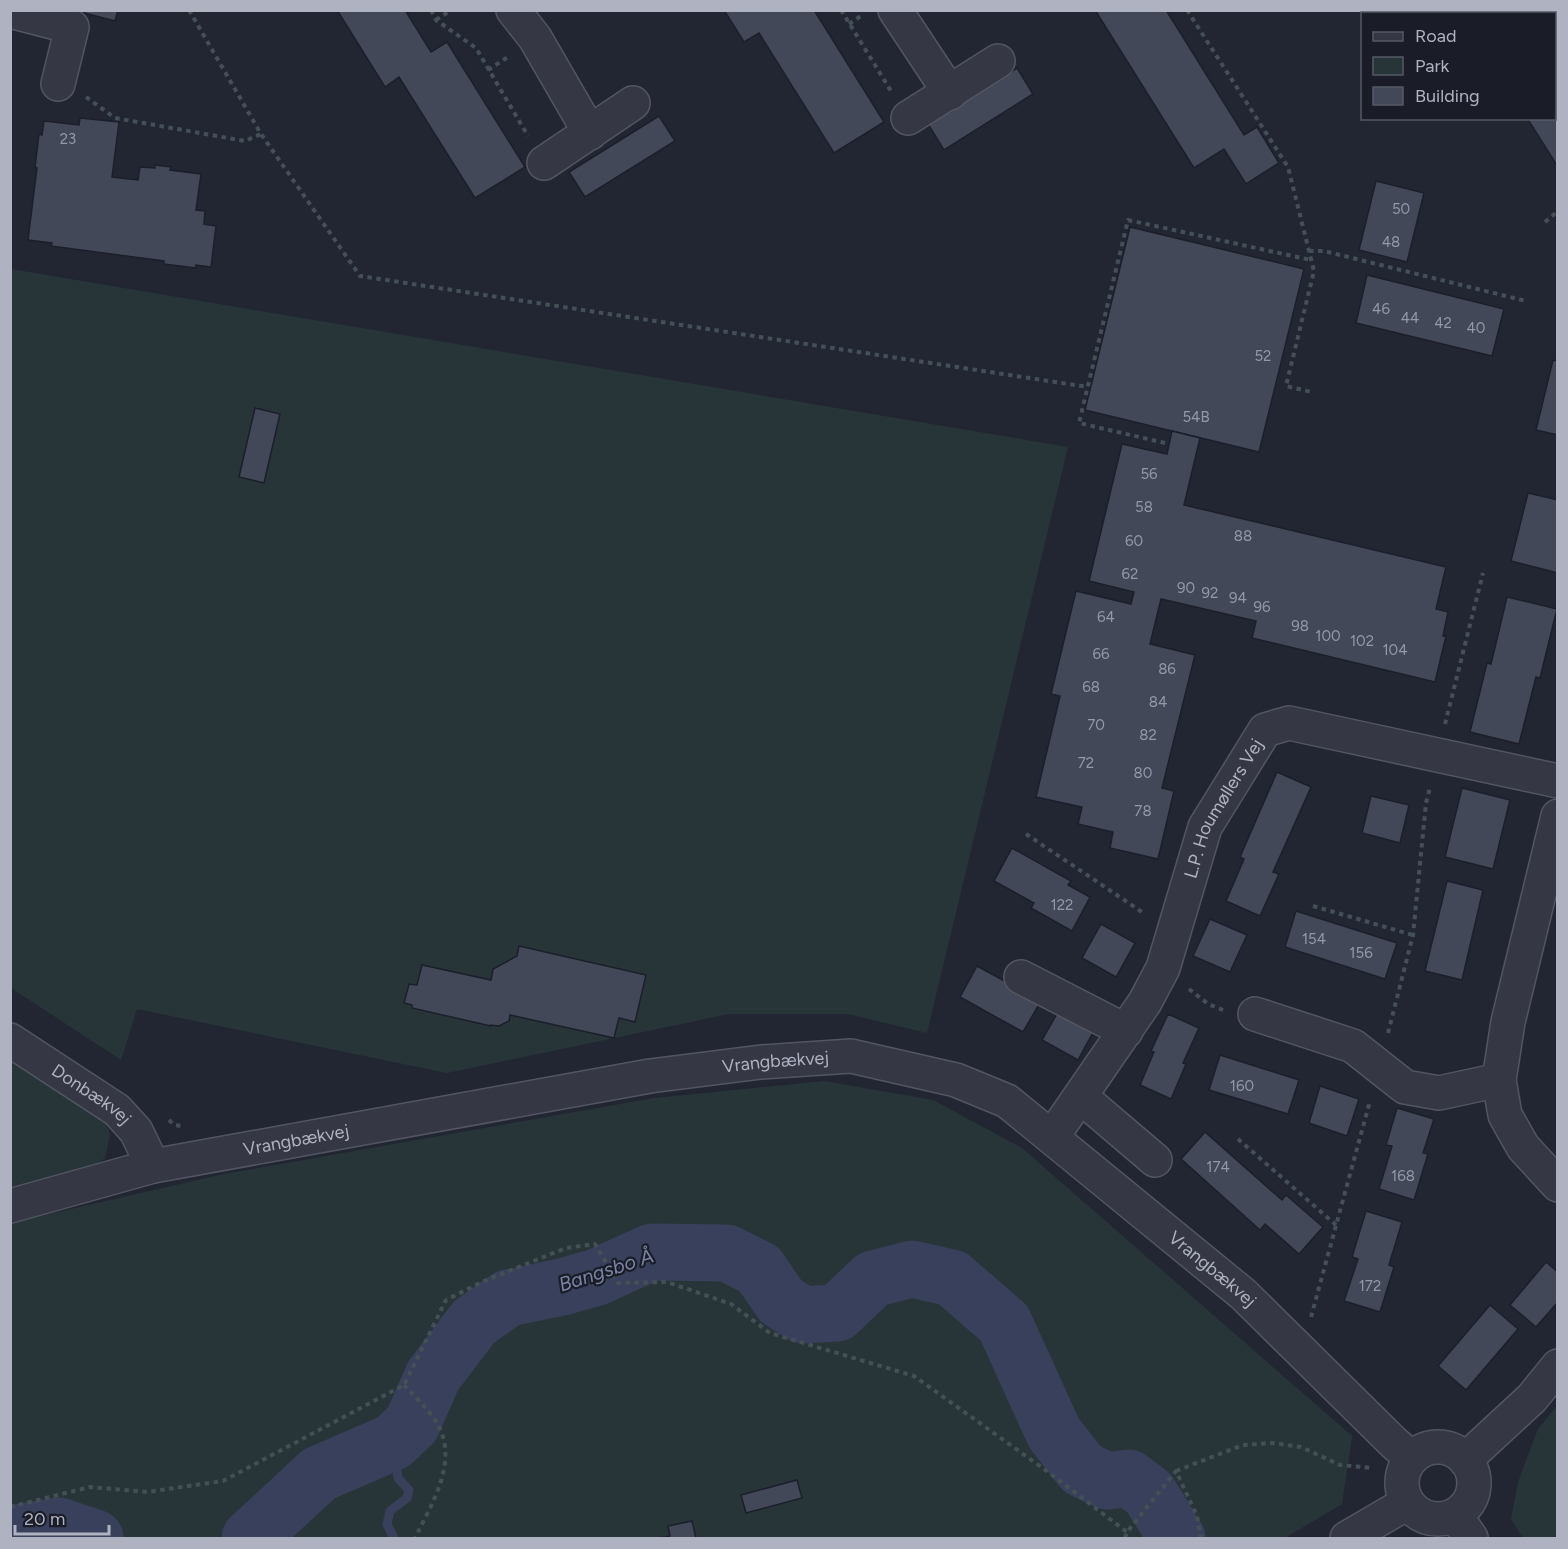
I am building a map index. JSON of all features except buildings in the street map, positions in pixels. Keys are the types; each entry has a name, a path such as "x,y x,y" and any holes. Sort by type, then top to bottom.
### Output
{"street":[{"path":"513,10 535,38 590,133"},
{"path":"895,10 950,93"},
{"path":"10,11 72,27 58,84"},
{"path":"908,118 998,61"},
{"path":"544,163 633,103"},
{"name":"L.P. Houmøllers Vej","path":"1052,1137 1126,1031 1163,968 1204,827 1265,730 1289,723 1557,781"},
{"path":"1557,816 1508,1022 1499,1080 1505,1115 1509,1123 1523,1147 1557,1185"},
{"path":"1021,977 1126,1031"},
{"path":"1255,1014 1353,1046 1405,1087 1439,1093 1499,1080"},
{"name":"Donbækvej","path":"10,1040 117,1110 136,1131 153,1166"},
{"name":"Vrangbækvej","path":"10,1206 153,1166 650,1076 761,1062 851,1056 956,1080 1007,1101 1243,1294 1393,1442 1407,1477"},
{"path":"1081,1097 1155,1160"},
{"path":"1466,1460 1532,1398 1557,1366"},
{"path":"1347,1539 1407,1477 1426,1449 1443,1447 1452,1450 1466,1460 1474,1479 1470,1500 1464,1508 1463,1527 1420,1515 1407,1477"}],"path":[{"path":"189,10 261,134 360,276 1088,387"},
{"path":"431,10 436,20 476,48 544,163"},
{"path":"436,20 451,10"},
{"path":"841,10 908,118"},
{"path":"849,24 870,10"},
{"path":"1187,10 1288,167 1314,271 1286,386 1311,392"},
{"path":"58,84 75,88 115,118 245,141 261,134"},
{"path":"1545,222 1557,212"},
{"path":"1165,443 1079,423 1128,220 1311,260"},
{"path":"1308,251 1324,251 1526,301"},
{"path":"1308,1327 1380,1066 1413,935 1426,803 1483,573"},
{"path":"1026,834 1173,933"},
{"path":"1312,906 1413,935"},
{"path":"1163,968 1208,1004 1240,1017 1255,1014"},
{"path":"166,1118 174,1125 192,1126"},
{"path":"1238,1139 1336,1225"},
{"path":"10,1507 90,1487 147,1492 223,1482 404,1385 446,1300 484,1281 566,1248 595,1244 618,1283 667,1282 731,1304 770,1333 914,1376 1127,1532"},
{"path":"404,1385 435,1420 445,1440 442,1482 415,1539"},
{"path":"1125,1539 1127,1532 1176,1471 1243,1444 1273,1443 1300,1447 1340,1465 1407,1477"},
{"path":"1176,1471 1197,1516 1201,1539"}],"green space":[{"path":"11,269 1068,447 927,1033 848,1014 729,1014 447,1073 137,1009 121,1060 11,988"},
{"path":"10,1055 102,1114 110,1134 105,1158 88,1171 11,1193"},
{"path":"824,1081 933,1100 1022,1148 1352,1436 1342,1504 1285,1538 11,1538 10,1223 219,1175 654,1098"},
{"path":"1557,1406 1557,1538 1523,1538 1511,1519 1518,1482 1538,1429"}],"waterway":[{"name":"Bangsbo Å","path":"250,1538 319,1474 393,1442 412,1424 433,1376 474,1322 508,1298 597,1277 652,1252 727,1253 759,1269 781,1301 803,1315 837,1313 873,1279 912,1269 952,1278 1004,1323 1054,1433 1082,1469 1107,1481 1129,1478 1149,1493 1177,1538"},
{"path":"393,1442 398,1478 409,1490 407,1498 390,1511 387,1524 394,1538"},
{"name":"Bangsbo Å","path":"10,1534 59,1526 95,1538"}]}
